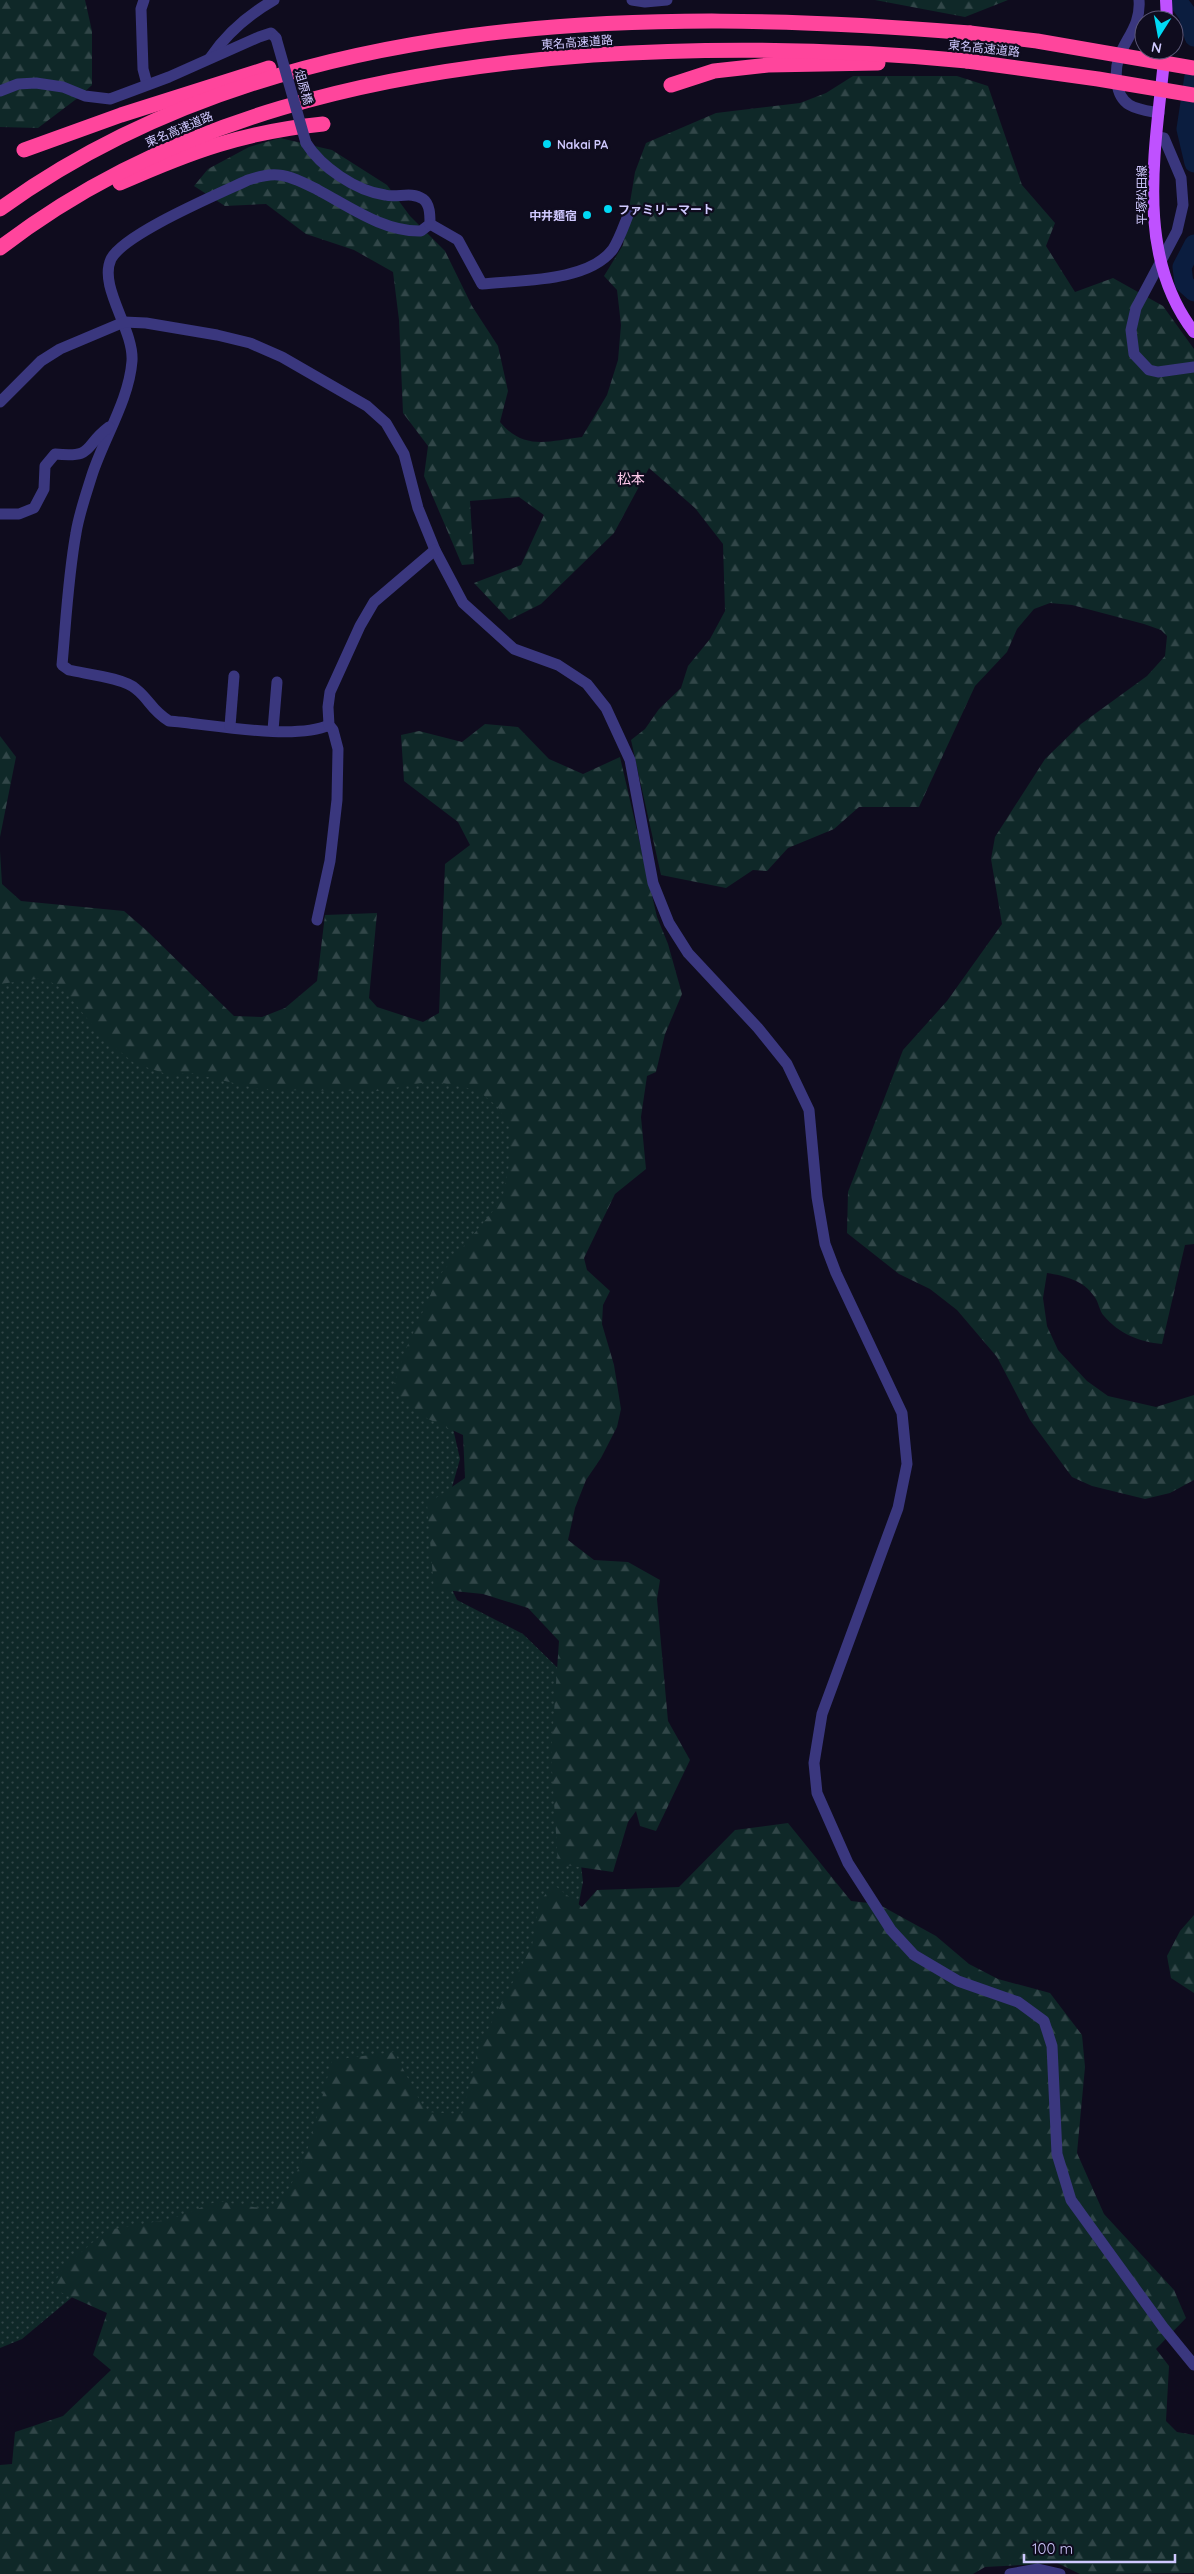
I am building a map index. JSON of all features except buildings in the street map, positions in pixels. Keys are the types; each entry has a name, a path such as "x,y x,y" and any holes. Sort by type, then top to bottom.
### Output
{"highway":[{"name":"東名高速道路","path":"0,208 39,182 99,147 179,110 228,92 305,68 352,57 495,33 657,22 729,21 884,26 1046,42 1194,68"},
{"path":"24,150 130,112 241,76 300,60 386,42 436,36 495,33"},
{"name":"東名高速道路","path":"0,248 29,226 97,184 163,151 209,131 258,114 364,85 492,64 657,51 731,48 855,52 967,61 1098,78 1194,95"},
{"path":"671,85 714,71 768,65 967,61"},
{"path":"0,259 77,206 113,186 178,157 254,133 323,124"}],"main road":[{"name":"平塚松田線","path":"1164,60 1157,137 1154,212 1156,240 1161,263 1174,296 1194,332"}],"street":[{"path":"0,91 18,84 36,83 63,87 102,99 110,98 169,77 209,59 245,18 274,0"},
{"path":"632,0 645,2 667,0"},
{"path":"1139,0 1140,12 1136,25 1123,46 1115,68 1118,94 1125,104 1159,113"},
{"path":"140,3 143,69 147,84"},
{"name":"俎原橋","path":"209,59 271,33 276,38 306,143 314,154 358,186 385,196 415,195 425,200 430,212 430,224"},
{"path":"1157,137 1164,138 1181,178 1183,205 1177,231 1136,308 1131,330 1134,354 1149,370 1158,372 1194,367"},
{"path":"329,725 320,729 273,730 170,721 155,712 136,688 69,670 62,665 76,532 93,474 110,426 123,400 132,360 130,337 110,289 108,268 112,258 162,220 248,180 263,176 279,175 303,182 379,222 396,228 421,231 430,224 458,240 482,284 556,277 598,264 613,249 629,213"},
{"path":"0,402 41,361 60,349 124,322 146,323 250,343 282,357 367,406 386,423 404,454 418,508 436,550 463,603 514,649 558,664 587,684 606,708 630,760 653,883 669,923 688,953 758,1028 787,1064 809,1110 817,1197 825,1244 836,1273 902,1413 907,1464 898,1508 822,1714 814,1762 817,1793 848,1863 891,1930 914,1954 958,1981 1018,2002 1044,2021 1052,2046 1057,2154 1071,2200 1163,2328 1194,2365"},
{"path":"0,514 19,514 34,508 44,489 45,466 55,454 77,456 86,452 110,426"},
{"path":"318,920 330,861 337,800 338,749 333,730 329,725 328,707 330,692 360,626 374,602 436,550"},
{"path":"230,726 234,676"},
{"path":"273,730 277,682"},
{"path":"1010,2574 1038,2569 1060,2574"}],"green space":[{"path":"0,0 85,0 92,31 92,85 38,128 0,127"},
{"path":"875,0 1008,0 965,17"},
{"path":"853,76 957,76 988,86 1022,185 1055,223 1046,246 1075,292 1113,278 1163,306 1194,349 1194,1244 1185,1245 1162,1344 1138,1339 1116,1328 1102,1314 1096,1298 1079,1282 1047,1273 1043,1298 1047,1326 1058,1350 1087,1381 1108,1396 1156,1407 1194,1395 1194,1480 1170,1493 1145,1499 1092,1486 1072,1477 1030,1420 997,1357 957,1310 930,1289 899,1274 847,1233 848,1192 903,1050 947,1001 1002,924 991,859 995,837 1045,759 1081,724 1147,676 1165,656 1167,636 1161,630 1144,624 1072,605 1050,603 1034,609 1017,629 1007,652 975,686 919,807 859,807 834,829 788,848 767,871 753,870 726,888 661,875 631,740 645,729 659,709 681,688 688,666 710,639 725,611 723,544 695,508 649,468 614,533 541,604 509,620 474,583 521,565 544,515 519,497 470,501 474,564 462,565 424,476 428,446 403,413 399,320 393,272 354,250 306,234 266,204 225,206 194,186 208,169 249,147 280,138 332,150 387,185 410,216 445,251 472,306 498,346 508,391 500,422 509,431 528,441 548,442 582,437 607,395 618,360 621,325 617,290 604,276 623,245 635,172 646,143 716,113 800,103 826,93"},
{"path":"485,724 518,727 549,759 583,774 620,757 657,917 668,944 682,994 665,1034 656,1072 647,1076 641,1117 646,1169 615,1194 584,1258 587,1270 610,1291 603,1305 602,1324 614,1365 621,1409 617,1427 601,1458 586,1480 575,1508 568,1540 594,1560 628,1562 660,1580 657,1599 668,1721 690,1760 656,1831 640,1826 636,1811 628,1822 613,1872 558,1864 551,1755 559,1641 528,1608 483,1594 434,1589 427,1504 465,1478 463,1435 428,1419 392,1391 404,1353 439,1276 502,1200 510,1160 509,1127 498,1107 477,1090 432,1081 379,1091 263,1090 191,1073 169,1075 134,1063 102,1037 64,990 44,978 0,984 0,851 2,884 21,901 124,911 234,1016 262,1017 285,1008 317,981 325,915 377,913 369,998 377,1007 423,1022 439,1013 445,864 470,845 458,822 404,781 401,735 419,731 462,742"},
{"path":"0,736 16,757 0,837"},
{"path":"0,964 129,1002 480,1069 542,1131 444,1389 460,1459 434,1551 457,1600 523,1634 567,1677 569,1761 583,1882 571,1944 495,2098 290,2216 107,2268 22,2339 0,2348"},
{"path":"788,1823 851,1901 878,1904 936,1936 969,1964 998,1979 1050,1993 1082,2035 1085,2067 1077,2153 1104,2214 1174,2290 1186,2318 1156,2349 1169,2366 1166,2421 1177,2432 1194,2435 1194,2573 1080,2574 1057,2563 985,2567 973,2574 0,2574 0,2465 12,2464 15,2432 63,2416 111,2370 93,2355 107,2313 51,2288 64,2267 107,2230 171,2219 218,2201 271,2210 290,2187 310,2143 332,2060 394,2052 426,2112 462,2114 479,2046 532,1946 539,1903 553,1884 582,1907 597,1890 679,1887 735,1830"},
{"path":"1194,1915 1194,1993 1171,1978 1167,1956 1180,1931"}],"waterway":[{"path":"1177,0 1188,15 1194,37"},
{"path":"1194,76 1186,129 1194,163"},
{"path":"1194,244 1182,267 1184,283 1194,292"}],"place":[{"name":"Nakai PA","path":"547,144"},
{"name":"ファミリーマート","path":"608,209"},
{"name":"中井麺宿","path":"587,215"}],"district":[{"name":"松本","path":"631,479"}]}
